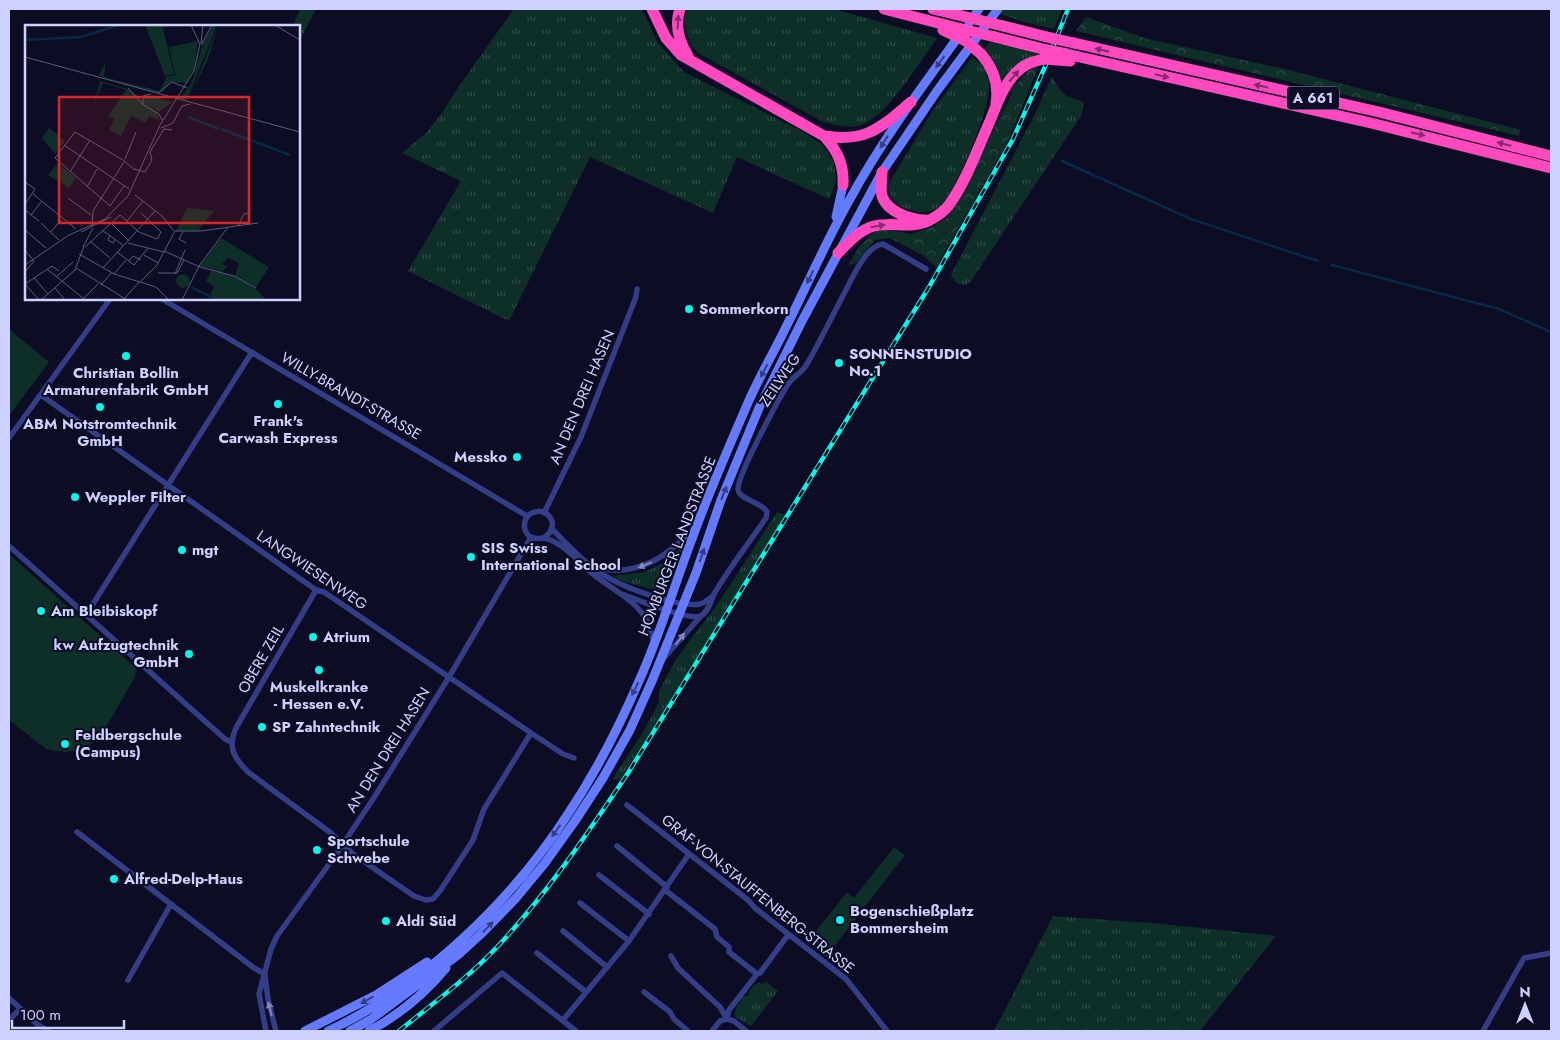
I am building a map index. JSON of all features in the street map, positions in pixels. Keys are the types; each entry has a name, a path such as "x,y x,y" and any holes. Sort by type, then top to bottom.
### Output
{"highway":[{"path":"652,9 666,38 681,55 824,136 838,153 844,174 844,185"},
{"path":"680,9 677,24 678,35 688,56 696,64"},
{"name":"A 661","path":"884,9 913,16 944,28 995,37 1045,54 1114,65 1389,127 1551,168"},
{"path":"933,9 979,15"},
{"name":"A 661","path":"979,15 1003,26 1051,38 1379,112 1551,156"},
{"path":"944,28 981,54 991,68 997,90 996,106"},
{"path":"838,253 854,238 874,226 882,224 914,226 932,219 946,209 953,199 996,106 1015,74 1045,54"},
{"path":"824,136 850,138 874,132 911,102"},
{"path":"882,172 882,196 889,206 912,218 932,219"}],"main road":[{"name":"HOMBURGER LANDSTRASSE","path":"350,1031 370,1020 458,955 516,898 545,863 603,778 630,730 660,662 696,573 721,500 759,408 838,253 882,172 937,91 998,9"},
{"name":"HOMBURGER LANDSTRASSE","path":"328,1031 380,1002 418,975 453,946 506,893 536,858 567,816 592,775 640,680 697,526 749,400 832,233 869,166 911,102 979,15"},
{"path":"832,233 844,185"},
{"path":"305,1031 376,995 453,946"},
{"path":"369,1031 389,1019 429,988 458,955"}],"street":[{"name":"ZEILWEG","path":"660,662 704,613 766,518 767,512 765,507 740,494 738,484 750,456 788,386 807,366 861,263 874,247 883,244 926,269"},
{"name":"AN DEN DREI HASEN","path":"544,512 581,437 636,297 637,289"},
{"path":"9,438 109,300"},
{"name":"WILLY-BRANDT-STRASSE","path":"164,300 527,516"},
{"path":"86,615 252,352"},
{"name":"LANGWIESENWEG","path":"40,395 316,590 324,592 532,734 563,754 574,758"},
{"path":"654,644 646,620 619,593 592,574 562,548 543,538 531,537 525,530 524,525 527,516 534,512 544,512 551,520 552,529 588,563 616,583 639,592 683,603 700,604 714,595"},
{"path":"588,563 609,570 636,568 655,561 669,552 697,526"},
{"path":"543,538 552,529"},
{"name":"AN DEN DREI HASEN","path":"263,1031 266,1028 259,994 271,949 277,936 375,796 531,537"},
{"path":"9,546 204,721 225,739 232,742 233,754 239,764 248,772 331,833 353,854 414,896 426,900 433,899 440,891 473,840 484,809 532,734"},
{"name":"OBERE ZEIL","path":"232,742 237,726 316,590"},
{"path":"619,593 678,614 691,617 700,616"},
{"name":"GRAF-VON-STAUFFENBERG-STRASSE","path":"627,805 748,900 788,935 846,979 887,1031"},
{"path":"76,832 254,968 265,974"},
{"path":"617,846 715,929 717,937 729,947 729,952 757,974"},
{"path":"563,1020 629,941 689,854"},
{"path":"599,875 649,914"},
{"path":"580,903 629,941"},
{"path":"128,980 171,904"},
{"path":"563,931 607,967"},
{"path":"727,1019 729,1010 788,935"},
{"path":"537,953 586,992"},
{"path":"1483,1031 1524,958 1551,953"},
{"path":"671,956 678,968 720,1007 727,1019"},
{"path":"434,1031 502,972 576,1031"},
{"name":"AN DEN DREI HASEN","path":"265,974 268,999 275,1028 283,1031"},
{"path":"644,992 670,1012 674,1019 688,1031"},
{"path":"9,998 37,1024 48,1031"},
{"path":"9,1020 20,1008"},
{"path":"712,1031 720,1021 727,1019 734,1021 746,1031"}],"green space":[{"path":"300,9 316,9 300,40 300,25 293,25"},
{"path":"514,9 642,9 658,43 684,72 804,132 824,146 834,162 836,181 829,199 737,157 713,213 590,157 509,321 408,271 461,181 402,153 426,133 441,114"},
{"path":"686,9 834,9 937,38 903,87 882,111 861,125 842,126 823,122 698,53 686,32"},
{"path":"1001,9 1062,9 1054,29 1020,21 998,13"},
{"path":"1086,17 1144,38 1285,69 1521,130 1519,136 1076,31"},
{"path":"990,42 1041,54 1003,87 984,50"},
{"path":"972,57 985,70 989,89 984,115 970,151 954,186 939,207 932,211 923,212 906,208 893,198 889,191 889,183 933,110"},
{"path":"1039,66 1008,141 936,267 924,256 890,238 875,240 856,263 848,265 859,247 874,232 884,229 911,234 930,228 947,218 982,154 1016,85 1030,69"},
{"path":"1052,76 1058,88 1064,94 1084,102 1081,116 971,281 966,285 959,284 951,275 1038,108"},
{"path":"9,329 49,362 9,416"},
{"path":"777,512 785,515 774,534 620,779 613,780 645,729 659,702 659,691 676,659 719,602"},
{"path":"682,546 684,547 672,577 659,591 625,582 612,576 645,572 665,562"},
{"name":"Am Bleibiskopf","path":"9,554 136,668 135,677 102,734 91,744 80,750 65,752 46,749 9,720"},
{"name":"Bogenschießplatz Bommersheim","path":"894,847 905,855 826,957 807,942 847,892 854,898"},
{"path":"1053,916 1163,924 1276,936 1200,1031 994,1031"},
{"path":"766,982 778,991 751,1026 735,1017 736,1008 744,996 749,996 748,993 754,985"}],"waterway":[{"path":"1062,161 1191,219 1318,261"},
{"path":"1332,265 1499,309 1551,332"}],"railway":[{"path":"399,1031 474,969 515,927 566,863 628,773 929,287 1013,139 1068,9"}],"place":[{"name":"Sommerkorn","path":"689,309"},
{"name":"Christian Bollin Armaturenfabrik GmbH","path":"126,356"},
{"name":"SONNENSTUDIO No.1","path":"839,363"},
{"name":"Frank's Carwash Express","path":"278,404"},
{"name":"ABM Notstromtechnik GmbH","path":"100,407"},
{"name":"Messko","path":"517,457"},
{"name":"Weppler Filter","path":"75,497"},
{"name":"mgt","path":"182,550"},
{"name":"SIS Swiss International School","path":"471,557"},
{"name":"Am Bleibiskopf","path":"41,611"},
{"name":"Atrium","path":"313,637"},
{"name":"kw Aufzugtechnik GmbH","path":"189,654"},
{"name":"Muskelkranke - Hessen e.V.","path":"319,670"},
{"name":"SP Zahntechnik","path":"262,727"},
{"name":"Feldbergschule (Campus)","path":"65,744"},
{"name":"Sportschule Schwebe","path":"317,850"},
{"name":"Alfred-Delp-Haus","path":"114,879"},
{"name":"Bogenschießplatz Bommersheim","path":"840,920"},
{"name":"Aldi Süd","path":"386,921"}]}
